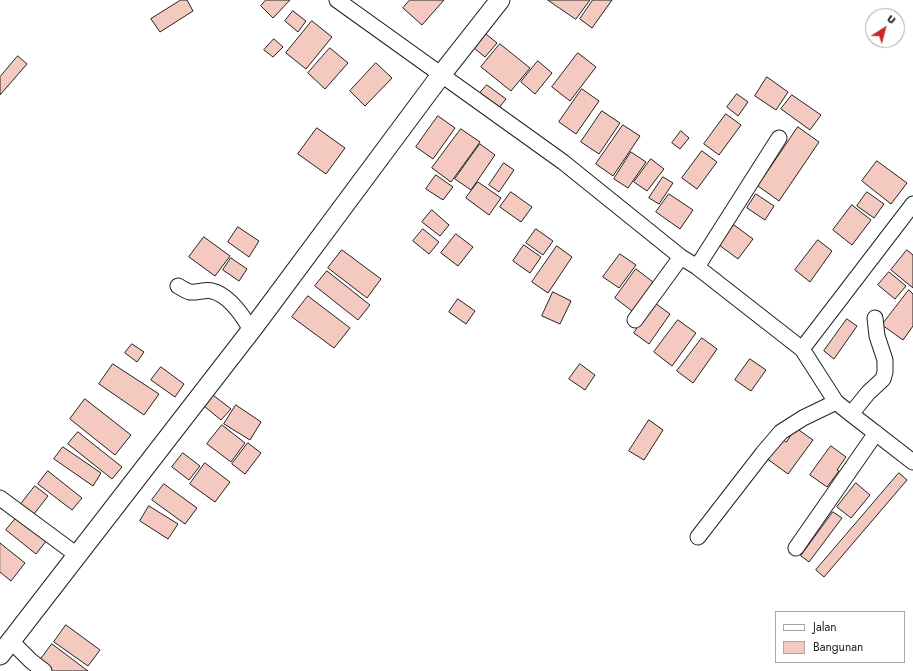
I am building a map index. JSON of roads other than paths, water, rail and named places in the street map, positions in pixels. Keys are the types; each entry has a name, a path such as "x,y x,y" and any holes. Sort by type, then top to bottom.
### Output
{"street":[{"path":"337,0 563,162 681,257 802,349 836,402 913,462"},
{"path":"44,671 31,661 5,648 252,330 441,75 500,0"},
{"path":"697,268 779,138"},
{"path":"802,349 913,204"},
{"path":"636,320 681,257"},
{"path":"178,286 189,292 211,291 221,295 240,313 252,330"},
{"path":"851,414 868,393 883,379 885,372 885,360 877,336 875,318"},
{"path":"698,537 763,453 782,432 802,418 836,402"},
{"path":"796,548 876,433"},
{"path":"0,498 77,555"}]}
